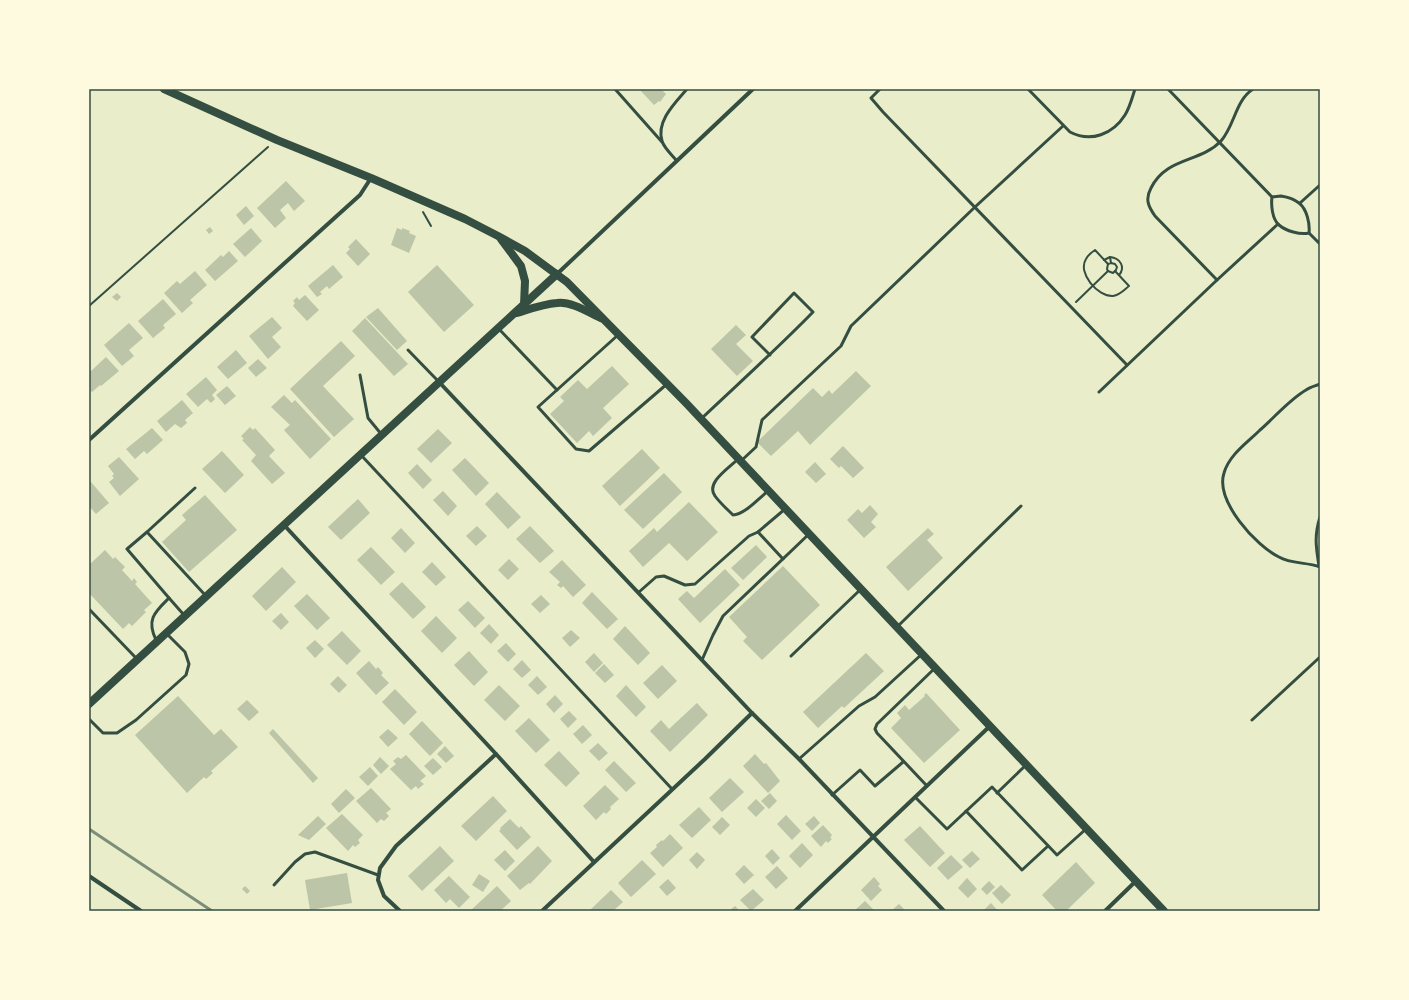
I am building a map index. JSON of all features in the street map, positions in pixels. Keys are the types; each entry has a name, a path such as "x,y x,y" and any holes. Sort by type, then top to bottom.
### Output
{"main road":[{"path":"164,89 277,140 371,178 465,219 525,251 557,274 577,291 667,384 1164,911"},
{"path":"498,236 521,266 525,281 524,305"},
{"path":"89,704 557,274"},
{"path":"514,314 558,302 576,307 606,320"}],"street":[{"path":"557,274 753,89"},
{"path":"89,440 360,195 371,178"},
{"path":"439,382 702,660 944,911"},
{"path":"284,525 594,862"},
{"path":"542,911 752,712"},
{"path":"795,911 990,726"},
{"path":"400,911 384,896 379,886 378,875 380,868 396,846 496,754"},
{"path":"89,876 141,911"},
{"path":"1105,911 1136,881"}],"lane":[{"path":"615,89 677,161"},
{"path":"662,142 661,126 671,107 687,89"},
{"path":"880,89 871,98 1127,365"},
{"path":"1028,89 1063,126 1076,135 1084,137 1099,136 1107,132 1119,122 1129,107 1135,89"},
{"path":"1168,89 1272,197"},
{"path":"1217,280 1155,216 1148,206 1147,197 1155,180 1164,171 1171,166 1207,152 1220,142 1227,134 1239,105 1253,89"},
{"path":"768,491 742,513 733,515 714,496 712,489 713,483 756,446 762,420 841,346 851,326 975,207 1063,126"},
{"path":"1300,203 1320,185"},
{"path":"1272,197 1281,196 1290,198 1300,203 1310,226 1309,233"},
{"path":"1272,197 1271,204 1278,224 1289,230 1304,235 1309,233"},
{"path":"1099,392 1278,224"},
{"path":"1309,233 1320,244"},
{"path":"700,419 770,355 813,312 794,293 752,337 770,355"},
{"path":"498,328 557,390"},
{"path":"619,334 538,407 576,449 589,451 667,384"},
{"path":"408,350 439,382"},
{"path":"360,375 368,418 382,435"},
{"path":"1320,384 1306,390 1295,398 1238,451 1229,461 1223,475 1223,489 1228,506 1236,518 1265,549 1280,558 1319,567 1315,541 1316,530 1320,517"},
{"path":"361,455 672,789"},
{"path":"185,616 128,549 195,488"},
{"path":"896,627 1021,506"},
{"path":"638,592 656,577 664,576 685,585 695,584 749,536 758,532 785,509"},
{"path":"147,532 206,596"},
{"path":"758,532 783,560"},
{"path":"702,660 712,635 723,616 809,534"},
{"path":"791,656 861,590"},
{"path":"157,641 152,631 152,620 156,612 170,598"},
{"path":"89,609 137,660"},
{"path":"89,719 103,733 117,733 136,720 186,675 189,664 185,652 166,633"},
{"path":"800,760 859,706 875,697 922,654"},
{"path":"1252,720 1320,657"},
{"path":"927,786 877,733 875,728 877,724 935,668"},
{"path":"832,795 860,770 875,786 903,762"},
{"path":"997,793 1026,765"},
{"path":"915,797 947,829 992,787 1057,855 1086,829"},
{"path":"966,811 1022,870 1048,846"},
{"path":"274,885 304,854 315,852 378,875"}],"path":[{"path":"89,306 277,140"},
{"path":"1095,250 1108,264 1108,272 1115,272 1129,286 1115,296 1105,295 1094,286 1086,276 1084,265 1085,259 1095,250"},
{"path":"1110,257 1111,263"},
{"path":"1104,260 1110,257 1118,259 1122,268 1119,275"},
{"path":"1108,264 1115,264 1117,268"},
{"path":"1117,268 1122,268"},
{"path":"1115,272 1117,268"},
{"path":"1071,307 1108,272"}],"building":[{"path":"639,89 661,89 666,94 660,102 659,101 654,105"},
{"path":"286,181 305,201 294,211 288,203 280,210 286,218 275,228 257,208"},
{"path":"246,206 254,216 244,225 236,215"},
{"path":"210,227 213,231 209,234 206,230"},
{"path":"251,228 262,241 245,257 233,244"},
{"path":"397,228 410,231 409,233 416,236 409,253 391,245"},
{"path":"356,239 370,254 358,266 346,253 350,249 348,247"},
{"path":"229,251 238,261 215,281 205,270 221,255 223,257"},
{"path":"333,265 343,277 329,289 327,286 320,292 322,294 317,297 308,286"},
{"path":"437,265 474,305 444,332 408,292"},
{"path":"195,271 207,285 190,300 193,303 182,313 164,293 177,281 180,284"},
{"path":"117,293 121,297 117,301 112,297"},
{"path":"305,295 319,310 307,321 293,306 295,303 293,301 297,297 299,300"},
{"path":"163,299 176,314 163,325 165,328 153,338 138,321"},
{"path":"378,308 407,341 397,350 366,317"},
{"path":"272,317 282,328 272,337 281,347 268,359 249,336"},
{"path":"365,318 408,364 394,376 352,331"},
{"path":"129,323 143,338 129,350 134,356 122,366 104,345"},
{"path":"736,325 746,335 736,344 753,361 737,376 711,349"},
{"path":"341,341 355,356 323,386 354,419 334,437 290,389"},
{"path":"236,350 247,363 228,379 217,367"},
{"path":"106,357 119,371 92,392 89,389 89,369 91,371"},
{"path":"258,359 267,368 256,377 248,368"},
{"path":"612,366 629,384 603,408 612,418 593,436 589,431 577,443 550,414 564,401 560,397 578,380 587,389"},
{"path":"856,371 871,386 810,445 798,431 771,456 757,442 813,388 822,397 829,390 832,394"},
{"path":"206,377 217,390 212,395 215,399 211,403 207,399 198,407 186,394"},
{"path":"227,386 236,396 225,405 216,395"},
{"path":"284,395 292,403 295,400 331,439 310,459 284,430 290,425 271,407"},
{"path":"182,400 193,413 185,420 187,423 181,428 175,424 166,432 157,421"},
{"path":"250,427 253,430 255,428 275,450 269,456 285,473 272,484 251,461 256,455 242,440 244,439 241,436"},
{"path":"152,428 163,440 147,454 144,451 135,459 126,449"},
{"path":"438,429 452,443 431,463 417,449"},
{"path":"843,446 864,468 853,478 841,466 839,468 830,459"},
{"path":"642,449 660,468 620,506 602,486"},
{"path":"222,451 244,475 225,493 202,469"},
{"path":"119,457 139,479 120,496 109,482 114,478 112,476 114,474 108,466"},
{"path":"465,458 489,483 476,496 452,470"},
{"path":"815,462 826,474 816,483 805,472"},
{"path":"417,464 432,480 423,489 408,473"},
{"path":"664,473 682,492 643,529 624,510"},
{"path":"91,482 109,503 96,514 89,506 89,483"},
{"path":"443,491 457,506 448,516 433,500"},
{"path":"497,492 521,517 508,529 485,504"},
{"path":"205,495 237,530 189,572 162,542 186,520 182,515"},
{"path":"358,499 370,513 341,540 328,527"},
{"path":"689,502 718,532 687,561 669,543 643,567 629,551 654,528 657,532"},
{"path":"870,505 878,514 871,522 876,527 864,538 847,520 858,509 862,513"},
{"path":"477,526 487,536 476,546 466,536"},
{"path":"530,526 554,551 540,563 516,539"},
{"path":"401,528 415,543 405,553 391,538"},
{"path":"928,528 934,534 927,540 943,558 908,591 886,567"},
{"path":"756,545 767,557 743,580 731,568"},
{"path":"371,547 395,572 381,585 357,560"},
{"path":"105,550 113,559 115,557 125,567 122,570 132,581 134,578 137,582 135,584 152,603 144,610 146,612 132,626 129,623 123,629 89,593 89,565"},
{"path":"509,559 519,569 508,580 498,570"},
{"path":"562,560 586,585 573,597 563,586 561,588 557,585 560,582 549,572"},
{"path":"432,562 446,577 436,586 422,572"},
{"path":"783,566 820,605 762,660 743,641 747,637 729,617"},
{"path":"282,567 296,582 266,611 252,596"},
{"path":"725,569 740,585 700,623 678,599 687,591 694,598"},
{"path":"402,582 426,607 413,619 389,594"},
{"path":"592,592 618,619 607,629 582,603"},
{"path":"307,594 330,618 317,630 294,606"},
{"path":"541,595 550,604 540,613 531,604"},
{"path":"468,601 485,618 475,628 458,610"},
{"path":"281,613 289,622 281,630 272,621"},
{"path":"436,616 457,638 442,653 421,631"},
{"path":"489,624 499,635 491,644 480,633"},
{"path":"625,626 650,653 638,665 613,639"},
{"path":"571,630 580,638 570,647 562,638"},
{"path":"342,631 361,651 347,665 327,645"},
{"path":"315,640 324,649 315,658 306,648"},
{"path":"506,643 516,654 508,662 497,651"},
{"path":"469,651 488,672 474,686 454,665"},
{"path":"594,653 603,663 594,672 585,662"},
{"path":"866,653 884,671 844,708 842,706 818,728 803,712"},
{"path":"522,660 531,670 522,678 513,669"},
{"path":"369,661 376,669 378,667 383,673 381,675 389,683 376,695 356,673"},
{"path":"604,664 614,675 605,683 595,673"},
{"path":"662,665 677,681 658,699 643,683"},
{"path":"338,676 347,685 339,693 330,684"},
{"path":"537,676 547,687 538,695 528,685"},
{"path":"499,685 520,706 505,721 484,700"},
{"path":"626,685 646,707 636,717 616,696"},
{"path":"395,689 417,712 404,725 382,702"},
{"path":"926,693 960,730 924,763 891,728 901,718 897,713 905,705 909,710 925,696 924,695"},
{"path":"555,695 563,704 554,713 546,704"},
{"path":"178,696 214,735 221,729 238,747 211,771 213,773 206,779 204,777 187,793 135,735"},
{"path":"247,700 259,712 249,721 237,709"},
{"path":"697,703 708,715 670,752 650,731 661,720 669,729"},
{"path":"569,711 577,719 568,728 560,719"},
{"path":"529,718 550,740 536,753 515,731"},
{"path":"422,721 443,743 430,756 409,734"},
{"path":"583,725 592,735 582,744 573,734"},
{"path":"273,729 318,778 313,783 269,733"},
{"path":"388,729 398,738 388,747 379,737"},
{"path":"598,743 608,753 599,761 589,751"},
{"path":"445,746 454,756 446,763 437,754"},
{"path":"559,751 580,773 566,787 544,765"},
{"path":"755,754 764,764 766,763 780,781 768,793 743,766"},
{"path":"406,755 426,776 420,781 424,784 418,789 416,786 411,790 390,769 396,764 393,761 398,757 401,759"},
{"path":"380,757 389,766 381,774 373,765"},
{"path":"433,758 442,767 433,775 424,766"},
{"path":"614,761 636,783 626,792 605,770"},
{"path":"370,767 378,776 368,786 359,777"},
{"path":"730,778 744,792 722,812 709,798"},
{"path":"605,785 619,799 610,807 611,809 606,814 604,812 596,820 583,806"},
{"path":"371,788 391,809 386,813 389,816 384,821 381,819 377,823 356,801"},
{"path":"346,789 355,798 339,813 331,804"},
{"path":"770,793 777,801 769,809 761,801"},
{"path":"493,796 507,811 476,841 461,826"},
{"path":"756,799 765,808 756,817 747,808"},
{"path":"699,807 711,820 692,838 679,825"},
{"path":"342,814 363,835 358,840 360,843 355,847 353,845 348,851 326,828"},
{"path":"786,815 801,831 792,840 777,824"},
{"path":"318,816 326,824 309,840 298,835"},
{"path":"814,816 820,823 812,831 805,824"},
{"path":"722,817 730,825 720,835 712,827"},
{"path":"510,819 519,828 521,826 531,837 517,850 499,831 501,829 500,828"},
{"path":"823,825 832,835 830,838 832,839 828,843 826,841 821,847 811,836"},
{"path":"920,826 945,853 930,867 904,840"},
{"path":"670,834 683,848 663,867 650,853 657,847 656,845"},
{"path":"802,843 813,855 800,868 789,856"},
{"path":"440,846 454,861 422,891 408,876"},
{"path":"538,846 552,861 530,884 529,883 520,890 507,876"},
{"path":"772,849 780,858 773,865 765,856"},
{"path":"505,850 515,861 505,871 494,860"},
{"path":"972,851 980,859 970,868 962,860"},
{"path":"697,852 705,860 697,869 689,860"},
{"path":"951,855 963,867 948,880 937,868"},
{"path":"642,860 656,874 631,897 618,883"},
{"path":"1076,862 1095,883 1066,911 1057,911 1042,895"},
{"path":"744,865 754,875 744,884 735,874"},
{"path":"777,866 788,878 776,889 765,877"},
{"path":"347,873 352,903 310,910 305,880"},
{"path":"479,874 490,881 483,892 472,885"},
{"path":"449,876 470,897 459,908 450,899 446,903 434,890"},
{"path":"874,877 880,884 878,886 882,890 871,901 861,890"},
{"path":"967,878 977,889 968,898 958,888"},
{"path":"668,879 676,888 667,896 659,887"},
{"path":"989,881 995,887 987,895 981,889"},
{"path":"1001,885 1011,895 1002,904 992,893"},
{"path":"245,886 250,891 247,894 242,889"},
{"path":"497,886 511,901 500,911 470,911"},
{"path":"753,889 764,900 751,911 740,900"},
{"path":"611,890 623,902 613,911 589,911"},
{"path":"865,901 873,909 872,911 855,910"},
{"path":"991,903 998,911 983,911"},
{"path":"899,904 904,909 901,911 891,911"},
{"path":"735,906 740,911 729,911"}],"railway":[{"path":"89,829 212,911"}]}
